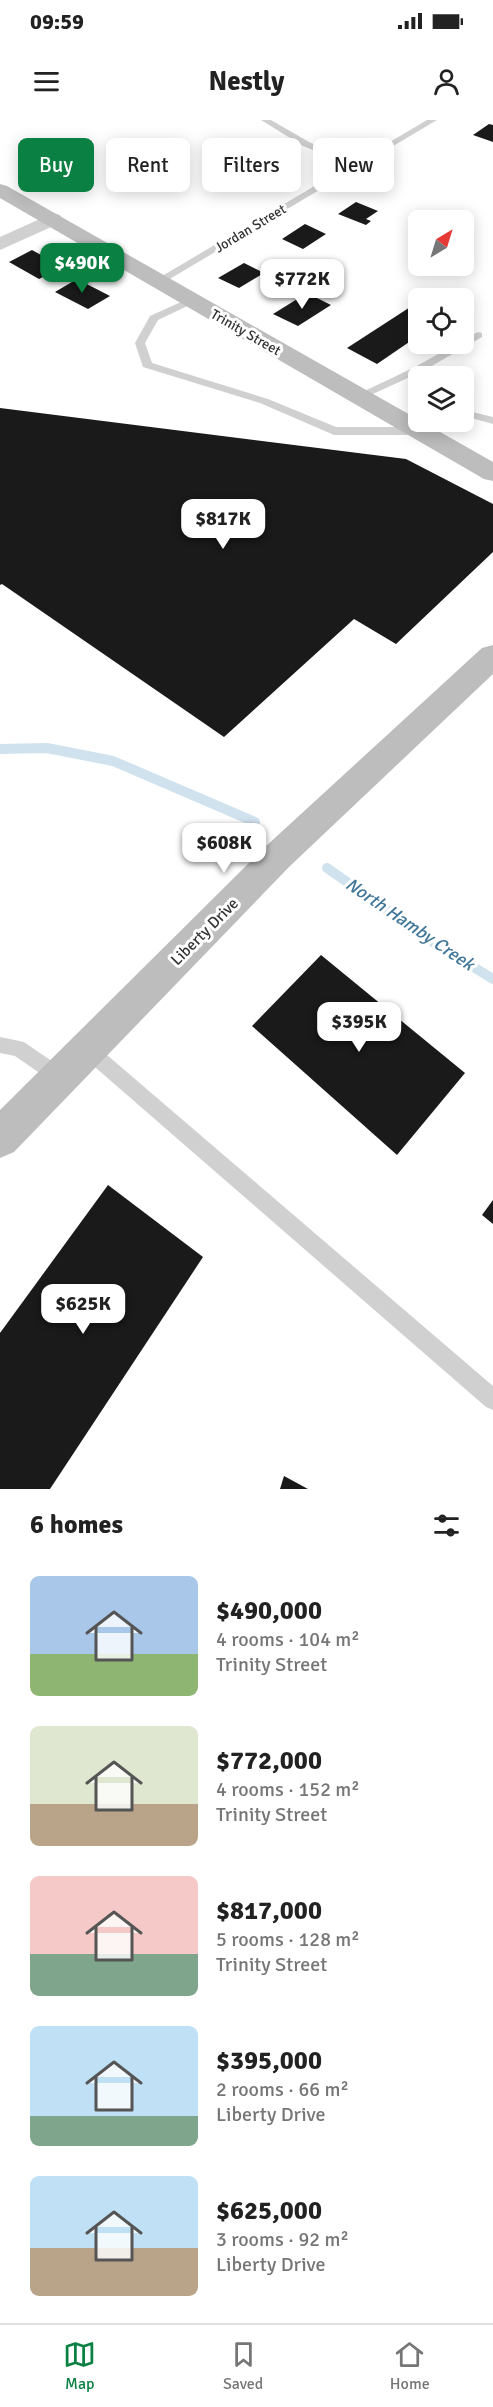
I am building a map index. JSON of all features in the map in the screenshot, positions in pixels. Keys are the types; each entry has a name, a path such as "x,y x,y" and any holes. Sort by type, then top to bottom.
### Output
{"street":[{"name":"Trinity Street","path":"0,190 358,397 408,418"},
{"path":"0,244 53,219"},
{"name":"Trinity Street","path":"436,432 493,473"},
{"name":"Liberty Drive","path":"0,1138 277,857 493,656"}],"lane":[{"path":"265,120 313,147"},
{"name":"Jordan Street","path":"394,143 433,120"},
{"name":"Jordan Street","path":"159,281 313,190"},
{"path":"192,300 154,318 140,343 147,365 264,401 334,431 408,427"},
{"path":"358,397 420,369 478,335"},
{"path":"474,414 493,421"},
{"path":"0,1045 18,1048 60,1077"},
{"path":"87,1049 493,1400"}],"building":[{"path":"489,124 493,125 493,142 473,135"},
{"path":"356,202 378,211 366,219 371,221 366,225 338,214"},
{"path":"305,224 326,234 303,249 282,239"},
{"path":"32,250 63,267 39,279 9,262"},
{"path":"244,263 264,273 239,288 218,278"},
{"path":"77,279 110,296 88,309 55,292"},
{"path":"307,293 331,305 298,326 273,314"},
{"path":"408,308 408,343 377,364 347,348"},
{"path":"0,408 406,459 493,504 493,552 396,644 354,619 224,737 2,584 0,585"},
{"path":"321,955 465,1073 397,1155 252,1026"},
{"path":"108,1185 203,1257 50,1489 0,1489 0,1333"},
{"path":"493,1200 493,1224 482,1215"},
{"path":"284,1476 308,1489 280,1489"}],"waterway":[{"name":"North Hamby Creek","path":"0,749 47,748 113,761 255,822"},
{"name":"North Hamby Creek","path":"327,868 433,942 493,979"}]}
